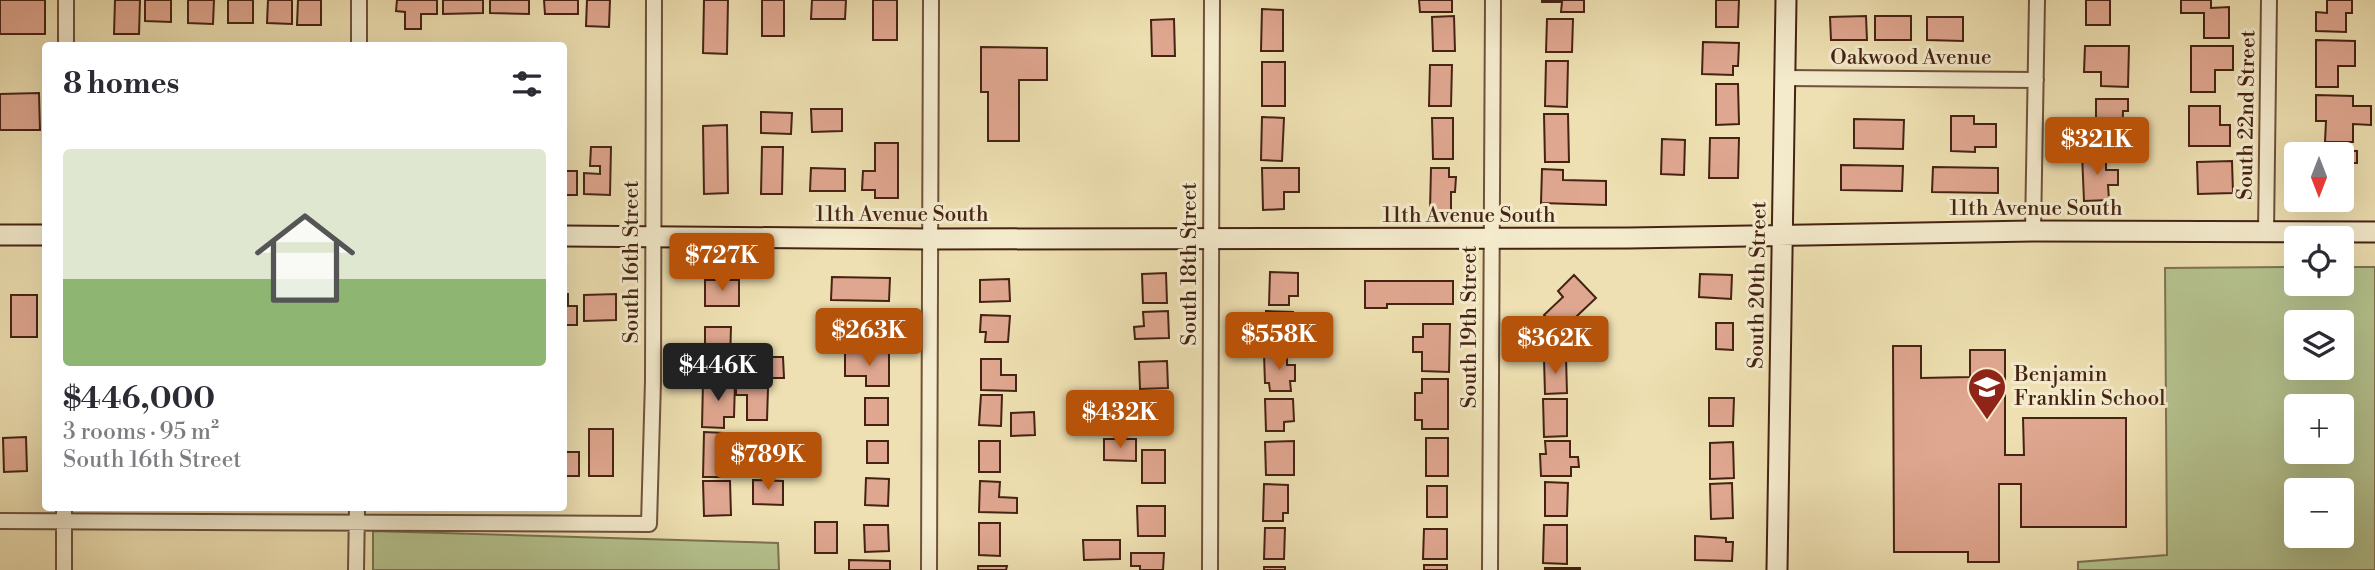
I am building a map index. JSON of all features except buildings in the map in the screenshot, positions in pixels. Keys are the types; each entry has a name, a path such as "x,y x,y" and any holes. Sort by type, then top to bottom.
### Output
{"street":[{"path":"66,0 66,42"},
{"path":"359,0 359,42"},
{"name":"South 16th Street","path":"357,515 649,524 653,381 654,0"},
{"path":"929,570 931,0"},
{"name":"South 18th Street","path":"1210,570 1212,0"},
{"name":"South 19th Street","path":"1490,570 1493,0"},
{"name":"South 20th Street","path":"1777,570 1786,0"},
{"path":"2033,231 2037,0"},
{"name":"South 22nd Street","path":"2266,232 2270,0"},
{"name":"Oakwood Avenue","path":"1785,78 2036,80"},
{"name":"11th Avenue South","path":"567,236 930,239 1492,238 2033,231 2375,232"},
{"path":"0,235 42,235"},
{"path":"64,514 64,570"},
{"path":"0,521 64,514 357,515 356,570"}],"green space":[{"path":"2284,267 2284,296 2354,296 2354,267 2375,267 2375,570 2078,570 2078,562 2167,555 2165,268"},
{"path":"373,531 778,543 779,570 373,570"}],"place":[{"name":"Benjamin Franklin School","path":"1987,421"}]}
